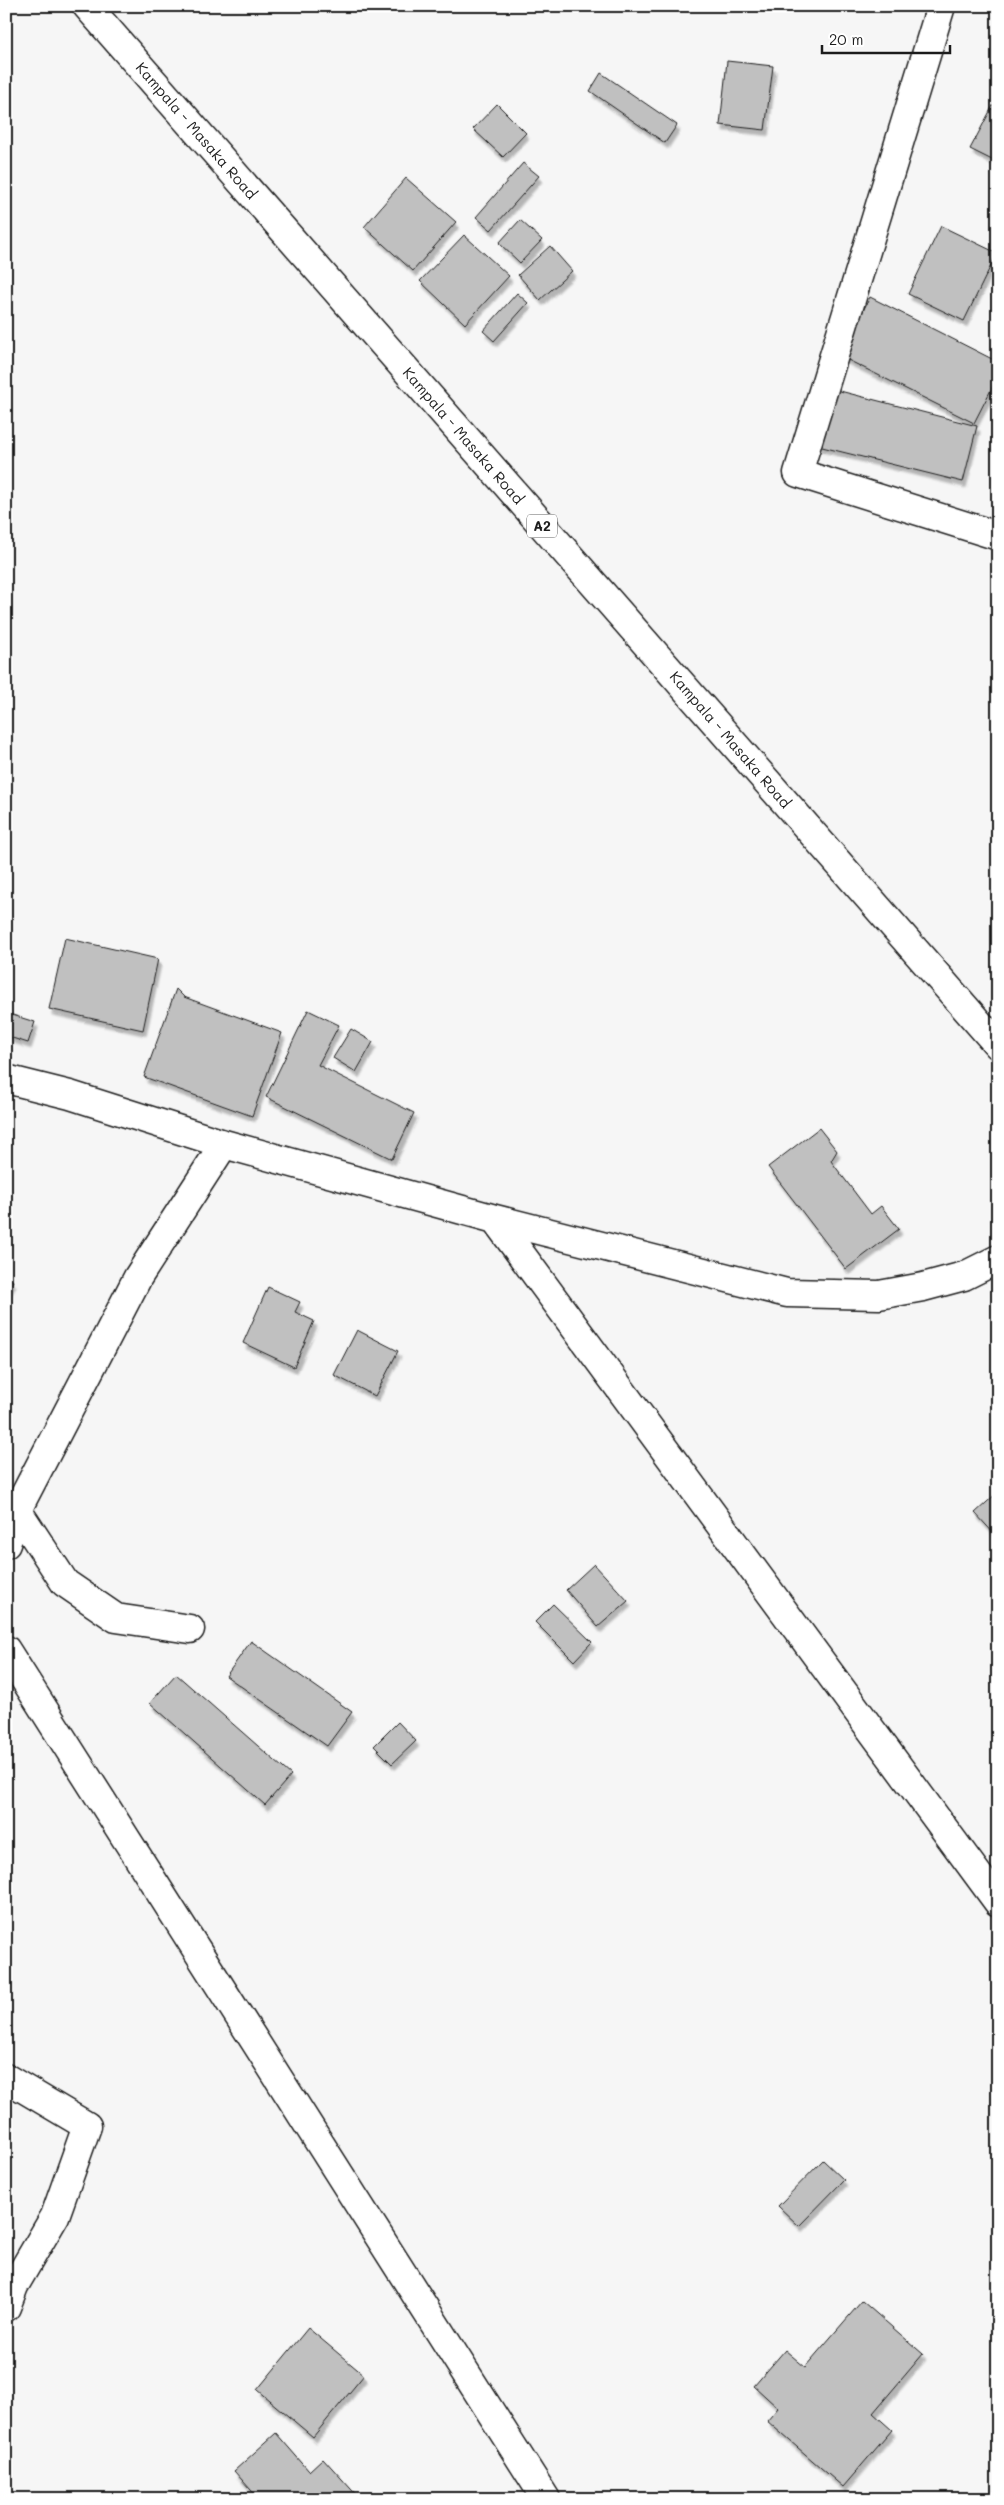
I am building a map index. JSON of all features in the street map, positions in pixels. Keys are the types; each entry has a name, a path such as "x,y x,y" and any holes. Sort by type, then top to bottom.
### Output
{"street":[{"name":"Kampala - Masaka Road","path":"86,6 998,1045"},
{"path":"942,6 798,473 998,536"},
{"path":"6,1079 70,1095 224,1144 495,1218 787,1292 879,1295 923,1287 964,1276 998,1259"},
{"path":"6,1544 17,1510 138,1277 224,1144"},
{"path":"495,1218 998,1902"},
{"path":"17,1510 65,1583 116,1618 190,1628"},
{"path":"6,1650 546,2499"},
{"path":"6,2078 87,2126 55,2216 14,2286 6,2306"},
{"path":"522,2463 528,2499"}],"building":[{"path":"727,61 773,66 765,130 720,125"},
{"path":"601,73 677,125 665,143 590,91"},
{"path":"998,96 998,163 970,149"},
{"path":"497,104 526,133 503,157 473,129"},
{"path":"523,163 539,176 491,230 476,217"},
{"path":"406,178 456,222 413,271 364,227"},
{"path":"520,220 542,240 520,263 499,243"},
{"path":"941,226 997,253 964,321 908,294"},
{"path":"464,235 509,276 465,324 420,281"},
{"path":"550,246 572,271 540,300 518,275"},
{"path":"517,293 528,303 494,341 483,331"},
{"path":"870,297 998,362 998,376 974,423 840,356"},
{"path":"832,389 977,426 963,482 818,446"},
{"path":"65,938 158,959 143,1030 49,1009"},
{"path":"176,989 184,997 282,1033 252,1116 144,1077"},
{"path":"308,1010 339,1025 318,1065 414,1113 392,1159 266,1097"},
{"path":"6,1013 35,1022 28,1043 6,1036"},
{"path":"351,1029 373,1042 356,1072 333,1058"},
{"path":"819,1128 837,1151 831,1161 871,1214 881,1206 899,1229 846,1269 768,1167"},
{"path":"6,1277 13,1281 6,1293"},
{"path":"268,1287 300,1302 295,1312 314,1321 294,1367 243,1343"},
{"path":"357,1330 398,1351 375,1396 334,1375"},
{"path":"998,1492 998,1538 975,1513"},
{"path":"594,1564 628,1601 598,1627 566,1590"},
{"path":"553,1604 592,1642 574,1661 535,1622"},
{"path":"251,1641 352,1712 327,1746 226,1676"},
{"path":"176,1674 291,1775 265,1805 150,1703"},
{"path":"398,1722 416,1741 392,1764 374,1746"},
{"path":"823,2160 844,2180 799,2226 778,2206"},
{"path":"862,2301 923,2354 873,2413 892,2430 843,2487 767,2421 778,2408 754,2386 785,2350 805,2367"},
{"path":"308,2328 364,2375 313,2437 257,2390"},
{"path":"276,2433 309,2471 323,2458 360,2499 259,2499 234,2471"}]}
